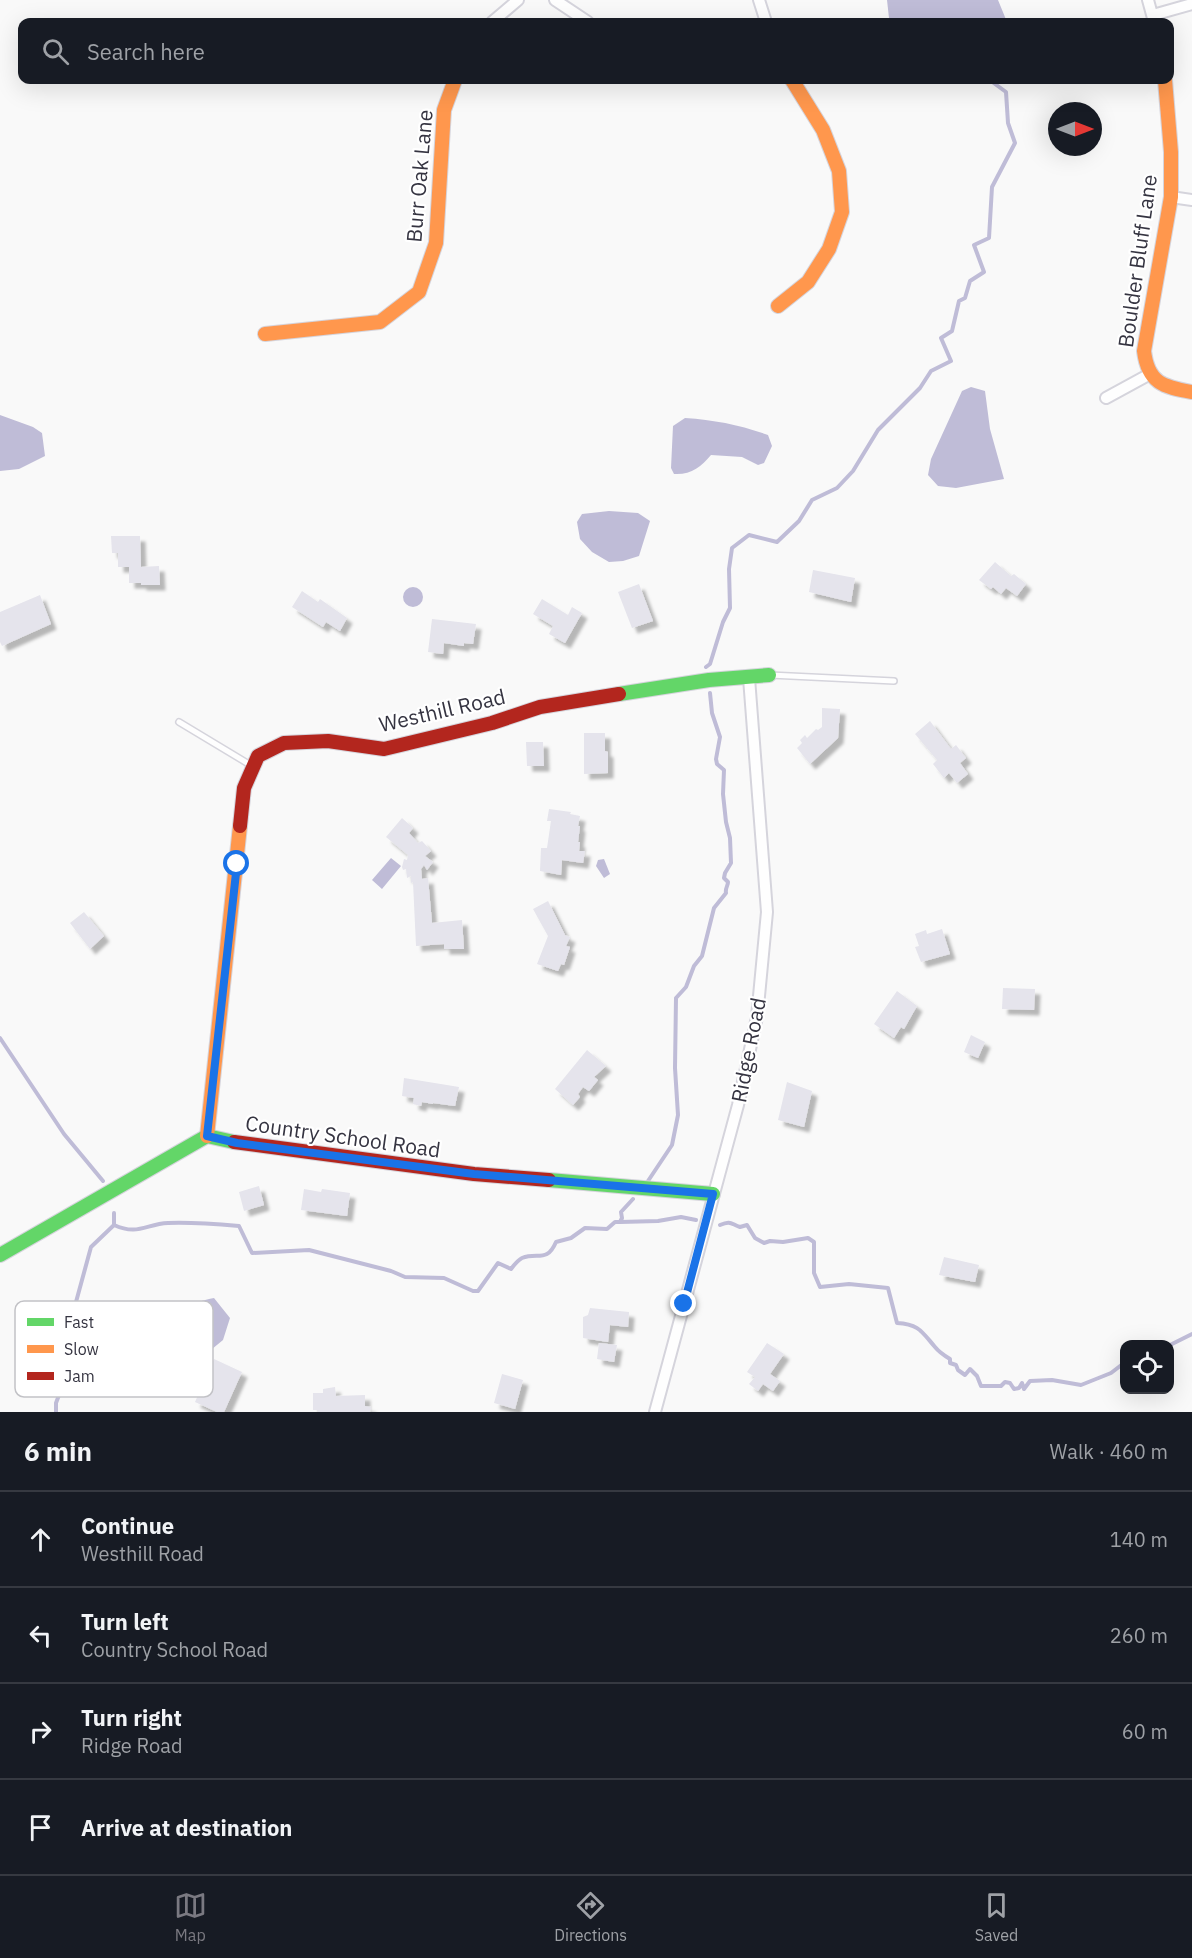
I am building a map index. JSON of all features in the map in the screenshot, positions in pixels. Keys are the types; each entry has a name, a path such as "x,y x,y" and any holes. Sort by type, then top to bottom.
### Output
{"street":[{"path":"497,18 518,0"},
{"path":"555,0 582,18"},
{"path":"759,0 765,18"},
{"path":"1148,0 1154,18"},
{"path":"1157,18 1192,4"},
{"name":"Burr Oak Lane","path":"265,334 380,322 419,292 436,243 444,110 454,84"},
{"path":"778,306 808,282 829,249 842,212 839,171 823,130 794,84"},
{"name":"Boulder Bluff Lane","path":"1150,374 1145,366 1144,351 1171,197 1171,152 1165,84"},
{"path":"1171,197 1192,200"},
{"path":"1106,398 1150,374 1157,382 1164,385 1192,392"},
{"name":"Westhill Road","path":"207,1136 244,788 258,756 284,743 328,741 384,749 492,723 540,707 709,680 769,675"},
{"name":"Ridge Road","path":"655,1412 738,1105 757,1017 767,912 749,678"},
{"path":"0,1256 207,1136"},
{"name":"Country School Road","path":"207,1136 237,1143 474,1174 713,1194"}],"lane":[{"path":"769,675 894,681"},
{"path":"179,722 253,767"}],"shaded area":[{"path":"887,0 998,0 1005,18 889,18"},
{"path":"971,387 985,391 990,429 1004,479 956,488 938,486 928,475 931,459 962,391"},
{"path":"0,415 33,427 42,433 45,456 19,469 0,471"},
{"path":"685,418 707,420 758,431 768,435 772,446 764,463 758,465 742,457 711,455 695,469 686,473 674,474 671,468 673,426"},
{"path":"609,511 638,513 650,521 639,556 609,562 592,552 580,539 577,522 582,514"},
{"path":"413,587 420,590 423,597 420,604 413,607 406,604 403,597 406,590"},
{"path":"391,858 401,866 382,889 372,880"},
{"path":"604,859 610,874 604,878 596,866 598,860"},
{"path":"214,1298 230,1318 223,1340 213,1348 213,1301 202,1301"}],"building":[{"path":"111,536 140,536 141,567 159,566 160,585 129,583 129,567 118,567 118,553 112,553"},
{"path":"995,562 1011,576 1014,574 1026,584 1017,596 1006,588 1001,594 979,580"},
{"path":"813,570 855,578 851,602 809,592"},
{"path":"639,584 653,621 632,628 618,592"},
{"path":"302,591 318,602 320,599 347,618 340,631 326,622 323,627 292,607"},
{"path":"40,595 51,624 2,646 0,612"},
{"path":"542,599 568,615 572,607 582,613 565,643 549,634 553,626 533,614"},
{"path":"432,619 476,624 473,644 464,643 464,646 444,643 443,654 428,652"},
{"path":"822,708 840,709 838,738 810,764 797,748 805,735 807,738 816,729 822,727"},
{"path":"930,721 951,749 956,745 966,758 960,763 968,774 957,783 949,773 944,778 933,764 937,760 915,734"},
{"path":"584,733 605,733 608,773 584,774"},
{"path":"526,742 543,742 544,766 527,766"},
{"path":"549,809 571,812 570,814 580,816 578,842 580,842 579,851 585,851 583,863 562,860 561,875 540,871 541,848 547,848 551,821 547,821"},
{"path":"402,818 413,828 409,833 418,843 422,841 431,851 425,856 433,862 427,870 424,865 421,869 422,879 428,878 432,923 462,920 464,949 444,949 444,944 416,946 413,882 411,883 411,876 407,878 406,869 403,870 402,867 408,855 386,837"},
{"path":"548,901 565,935 570,937 566,946 570,947 564,965 561,964 558,971 537,964 548,936 533,909"},
{"path":"84,912 104,936 90,949 70,923"},
{"path":"942,929 950,954 921,962 915,947 919,946 915,934 926,930 927,934"},
{"path":"1003,988 1035,989 1034,1010 1002,1009"},
{"path":"897,991 917,1006 904,1029 901,1027 894,1038 874,1024"},
{"path":"971,1035 985,1042 978,1058 964,1052"},
{"path":"587,1050 606,1066 594,1077 598,1080 589,1091 583,1087 578,1094 580,1097 573,1105 555,1089"},
{"path":"404,1078 459,1087 455,1106 422,1102 421,1106 413,1104 414,1098 402,1096"},
{"path":"787,1082 812,1091 804,1127 778,1120"},
{"path":"259,1186 264,1205 244,1211 239,1192"},
{"path":"304,1189 350,1193 347,1216 301,1210"},
{"path":"944,1257 979,1265 975,1282 939,1275"},
{"path":"590,1308 629,1312 628,1327 610,1325 608,1342 583,1338 583,1317 588,1315"},
{"path":"599,1343 617,1345 614,1362 597,1359"},
{"path":"767,1343 784,1354 770,1374 780,1381 773,1391 763,1384 758,1391 749,1384 755,1377 747,1372"},
{"path":"214,1359 242,1372 224,1412 217,1412 195,1402 197,1397 213,1397"},
{"path":"502,1374 523,1380 515,1409 494,1403"},
{"path":"335,1387 336,1396 365,1395 365,1406 371,1407 370,1412 318,1412 318,1410 313,1410 313,1393 323,1393 323,1389"}],"waterway":[{"path":"706,667 710,664 723,622 730,608 729,569 732,548 749,535 777,542 799,521 812,500 837,488 853,471 878,430 920,388 931,371 951,361 941,338 952,331 959,301 965,298 970,281 984,272 974,245 989,238 992,187 1015,143 1008,123 1006,92 995,84"},
{"path":"648,1181 672,1145 678,1115 675,1068 676,998 686,987 694,966 702,956 714,908 726,893 728,882 724,878 731,863 730,838 723,794 724,770 717,764 716,759 720,737 712,713 710,693"},
{"path":"0,1038 64,1134 103,1181"},
{"path":"76,1301 91,1247 114,1225 129,1229 168,1223 239,1226 252,1253 309,1250 391,1271 405,1277 444,1278 478,1291 498,1263 511,1269 522,1258 546,1255 556,1242 571,1238 585,1228 607,1229 615,1222 620,1222 621,1212 633,1199"},
{"path":"114,1213 114,1225"},
{"path":"620,1222 658,1221 681,1217 696,1220"},
{"path":"720,1225 729,1223 740,1227 747,1225 755,1238 764,1243 808,1238 814,1242 814,1273 820,1287 849,1284 888,1288 897,1323 915,1327 938,1351 950,1359 950,1363 956,1365 958,1370 965,1375 970,1369 977,1376 981,1386 1001,1386 1005,1382 1010,1383 1014,1389 1019,1388 1022,1383 1024,1389 1030,1381 1052,1380 1081,1385 1111,1373 1120,1366"},
{"path":"1174,1343 1192,1334"},
{"path":"56,1412 58,1397"}],"traffic: fast":[{"path":"619,694 709,680 769,675"},
{"path":"0,1255 207,1136 234,1142"},
{"path":"549,1180 713,1194"}],"traffic: slow":[{"path":"265,334 380,322 419,292 436,243 444,110 454,84"},
{"path":"778,306 808,282 829,249 842,212 839,171 823,130 794,84"},
{"path":"1165,84 1171,152 1171,197 1144,351 1153,377 1165,385 1192,392"},
{"path":"207,1136 240,826"}],"traffic: jam":[{"path":"240,826 244,788 258,756 284,743 328,741 384,749 492,723 540,707 619,694"},
{"path":"234,1142 474,1174 549,1180"}],"route":[{"path":"237,864 207,1136 237,1143 474,1174 713,1194 684,1304"}]}
